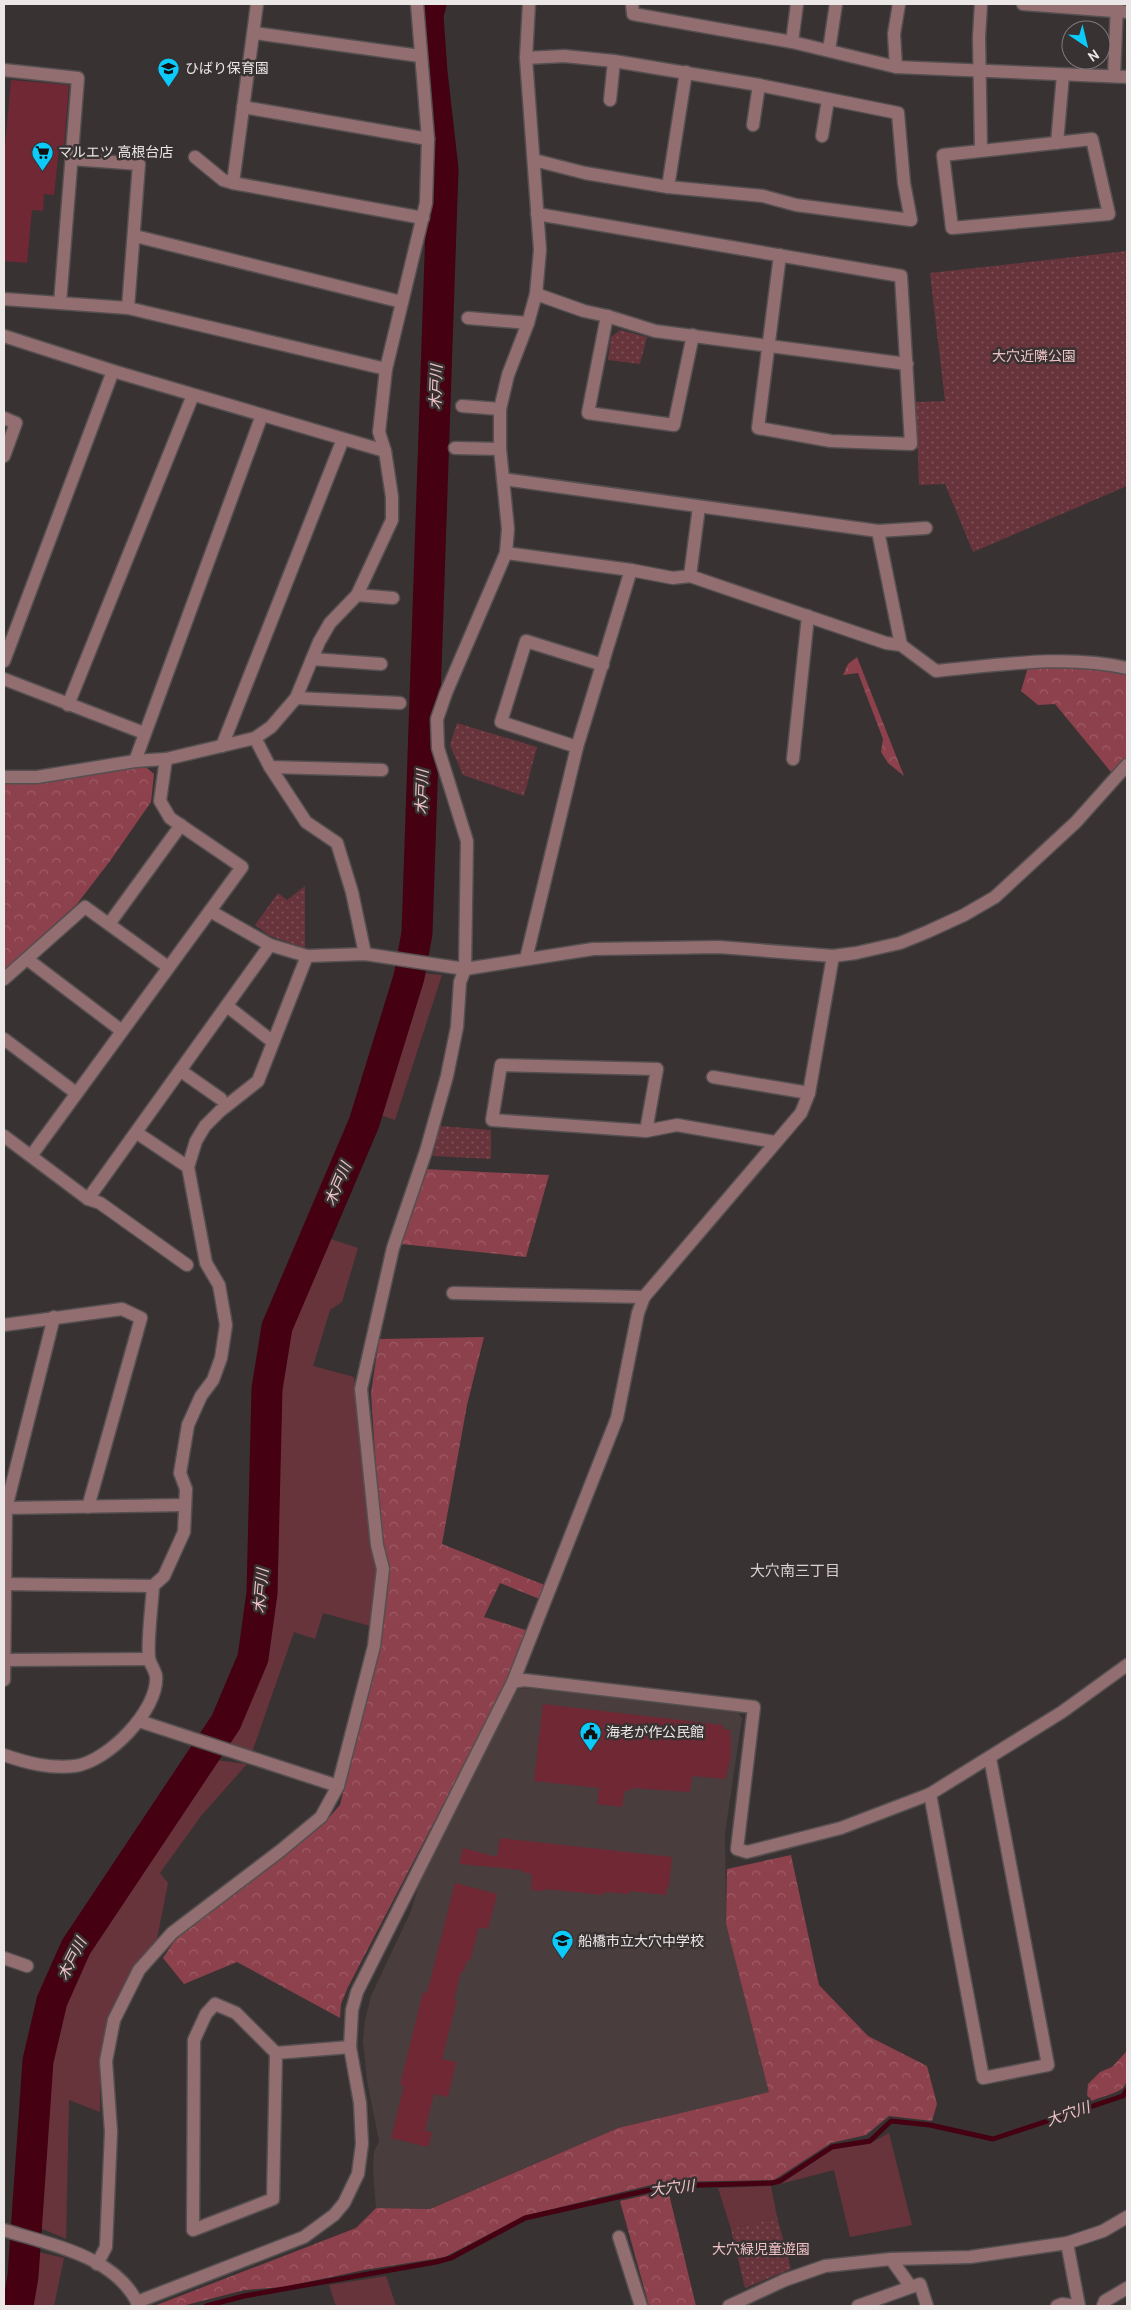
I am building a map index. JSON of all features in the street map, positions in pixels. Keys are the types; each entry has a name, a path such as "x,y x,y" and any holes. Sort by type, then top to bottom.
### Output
{"street":[{"path":"233,183 257,4"},
{"path":"4,777 37,776 135,760 166,759 255,738 272,727 296,698 319,642 330,623 357,595 392,520 392,497 385,451 379,432 386,369 426,203 428,139 417,4"},
{"path":"97,2264 106,2247 111,2132 106,2061 114,2020 138,1970 172,1933 280,1851 321,1817 338,1786 374,1646 383,1569 377,1545 361,1389 393,1248 426,1151 447,1076 457,1026 460,982 465,969 467,841 438,748 438,719 446,693 506,553 508,529 500,449 500,410 508,375 528,323 536,294 540,250 526,58 528,4"},
{"path":"632,4 632,14 792,42 896,67 1121,77 1120,9 1023,4"},
{"path":"792,42 797,4"},
{"path":"829,50 836,4"},
{"path":"896,67 894,34 899,4"},
{"path":"981,4 979,70 982,150"},
{"path":"254,33 420,56"},
{"path":"526,58 564,56 614,61 759,85 898,113 904,183 911,220 796,205 763,196 668,187 584,173 534,160"},
{"path":"610,100 614,61"},
{"path":"4,70 78,78 60,303"},
{"path":"668,187 686,72"},
{"path":"1057,142 1063,75"},
{"path":"753,125 759,85"},
{"path":"822,136 828,100"},
{"path":"244,107 428,139"},
{"path":"1092,139 1109,214 952,228 944,155 1057,142 1092,139"},
{"path":"195,157 223,180 233,183 422,218"},
{"path":"72,159 139,164 128,308"},
{"path":"537,214 780,255 902,276 911,444 831,440 758,428 780,255"},
{"path":"134,236 402,302"},
{"path":"536,294 584,311 655,331 907,364"},
{"path":"4,298 128,308 386,369"},
{"path":"607,316 588,413 674,425 693,335"},
{"path":"468,318 528,323"},
{"path":"4,336 113,371 385,451"},
{"path":"4,661 113,371"},
{"path":"68,705 193,394"},
{"path":"462,406 500,410"},
{"path":"135,760 262,415"},
{"path":"4,418 16,423 4,456"},
{"path":"222,746 343,439"},
{"path":"455,448 500,449"},
{"path":"503,479 878,530 926,528"},
{"path":"690,576 699,507"},
{"path":"878,530 901,645"},
{"path":"506,553 631,570 673,578 690,576 886,643 901,645 936,671 1034,662 1103,662 1127,668"},
{"path":"526,959 578,747 631,570"},
{"path":"357,595 393,598"},
{"path":"793,759 808,616"},
{"path":"578,747 501,722 526,641 603,665"},
{"path":"312,659 381,664"},
{"path":"4,679 144,734"},
{"path":"296,698 400,703"},
{"path":"255,738 270,767 306,822 337,843 352,892 364,954"},
{"path":"31,1156 242,867 170,818 160,801 166,759"},
{"path":"210,911 270,945 306,956 364,954 465,969 593,949 719,947 833,956 900,943 964,915 995,897 1076,822 1127,765"},
{"path":"270,767 382,770"},
{"path":"109,924 181,825"},
{"path":"4,979 85,907 168,967"},
{"path":"88,1199 270,945"},
{"path":"4,1755 43,1765 77,1766 103,1754 128,1733 144,1723 156,1676 149,1659 154,1586 164,1576 184,1532 186,1489 180,1473 188,1425 201,1396 213,1380 221,1358 226,1325 219,1285 206,1263 188,1167 196,1141 205,1126 220,1111 258,1081 306,956"},
{"path":"4,2230 87,2257 121,2278 131,2289 138,2304 304,2237 334,2215 353,2188 358,2174 362,2144 360,2104 350,2047 352,2010 356,1992 513,1682 617,1418 638,1313 644,1297 801,1113 809,1093 833,956"},
{"path":"28,958 122,1031"},
{"path":"227,1006 273,1042"},
{"path":"4,1039 76,1093"},
{"path":"646,1130 657,1069 501,1065 492,1120 646,1130 677,1124 775,1142"},
{"path":"181,1071 221,1099"},
{"path":"713,1076 809,1093"},
{"path":"137,1133 188,1167"},
{"path":"4,1136 88,1199 100,1204 186,1265"},
{"path":"453,1293 644,1297"},
{"path":"4,1325 122,1309 141,1318 88,1507"},
{"path":"4,1680 5,1508 54,1317"},
{"path":"5,1508 184,1505"},
{"path":"5,1584 154,1586"},
{"path":"4,1660 149,1659"},
{"path":"513,1682 524,1680 754,1707 737,1849 747,1852 841,1828 930,1794 1062,1712 1127,1666"},
{"path":"144,1723 338,1786"},
{"path":"930,1794 982,2078 1048,2065 990,1758"},
{"path":"4,1958 27,1966"},
{"path":"276,2053 273,2200 193,2230 194,2040 206,2014 215,2004 236,2013 276,2053 350,2047"},
{"path":"729,2306 785,2280 825,2266 891,2259 970,2257 1067,2242 1103,2232 1127,2217"},
{"path":"619,2237 641,2306"},
{"path":"1058,2306 1062,2304 1078,2306 1067,2242"},
{"path":"891,2259 911,2287"},
{"path":"858,2306 920,2284 927,2306"},
{"path":"1102,2306 1105,2300 1127,2288"}],"shaded area":[{"name":"船橋市立大穴中学校","path":"527,1688 737,1711 742,1718 725,1833 726,1924 770,2092 618,2128 429,2209 376,2208 373,2172 374,2152 379,2141 367,2080 363,2041 365,2020 371,1996 411,1911 420,1881 514,1690"}],"green space":[{"name":"大穴近隣公園","path":"1127,251 1127,486 973,552 945,484 919,485 916,402 945,401 930,273"},
{"path":"620,330 647,337 640,364 608,360 611,337"},
{"path":"857,657 904,776 888,763 881,752 883,739 858,673 843,675 848,664"},
{"path":"1103,666 1127,673 1127,767 1116,778 1055,704 1038,705 1021,691 1028,667"},
{"path":"457,723 537,747 524,796 463,775 450,745"},
{"path":"147,768 154,774 151,802 77,904 4,970 4,783 40,782"},
{"path":"305,886 305,948 270,936 255,925 278,893 287,900"},
{"path":"418,973 442,975 395,1120 372,1112"},
{"path":"440,1126 491,1130 491,1159 433,1156"},
{"path":"424,1169 549,1175 526,1257 401,1244"},
{"path":"328,1238 358,1248 342,1302 330,1310 313,1366 354,1377 378,1570 370,1626 323,1613 315,1639 294,1632 251,1755 226,1740 262,1663 273,1518 277,1403 288,1327"},
{"path":"484,1337 467,1405 442,1544 547,1586 542,1600 500,1583 484,1617 529,1631 504,1688 348,1987 341,2004 340,2018 237,1962 184,1984 163,1958 177,1937 216,1905 285,1856 325,1822 340,1805 379,1647 381,1544 371,1393 379,1339"},
{"path":"215,1760 247,1764 201,1816 160,1873 168,1883 157,1939 135,1967 100,2066 100,2112 69,2100 66,2239 36,2226 44,2089 57,2006 83,1946"},
{"path":"791,1855 819,1985 868,2036 927,2066 937,2104 932,2121 889,2116 866,2135 831,2143 774,2180 663,2182 524,2216 445,2257 364,2270 284,2287 245,2290 182,2306 154,2306 356,2228 376,2208 430,2209 618,2128 769,2092 726,1924 727,1869"},
{"path":"1127,2051 1127,2075 1124,2087 1114,2093 1091,2101 1087,2095 1088,2084 1100,2072 1112,2067"},
{"path":"889,2133 912,2225 850,2237 834,2170 780,2184 833,2149 869,2144"},
{"path":"771,2186 777,2217 731,2229 718,2188"},
{"path":"668,2190 696,2306 649,2306 620,2201"},
{"name":"大穴緑児童遊園","path":"777,2217 791,2269 745,2288 731,2229"},
{"path":"34,2251 64,2258 54,2306 27,2306"},
{"path":"386,2276 396,2306 336,2306 329,2285"}],"building":[{"path":"11,80 69,85 64,148 59,148 54,195 44,194 43,211 32,210 27,263 4,261 4,157"},
{"path":"543,1704 723,1725 723,1729 730,1730 731,1740 731,1757 725,1779 692,1776 690,1792 631,1788 630,1791 624,1791 622,1807 597,1804 599,1788 534,1781"},
{"path":"500,1838 672,1857 669,1887 667,1887 666,1895 630,1891 629,1894 605,1892 604,1895 545,1889 545,1891 531,1890 532,1874 522,1872 522,1870 459,1864 463,1848 497,1857"},
{"path":"455,1883 497,1894 488,1929 479,1927 470,1961 467,1960 464,1972 461,1971 454,2000 457,2000 442,2059 456,2062 448,2097 434,2094 425,2131 432,2132 428,2147 391,2138 404,2086 400,2085 423,1992 427,1993"}],"waterway":[{"name":"木戸川","path":"18,2306 23,2276 38,2061 52,2001 76,1947 226,1722 253,1658 262,1593 267,1389 277,1327 364,1123 409,977 417,933 443,169 432,72 428,15 431,4"},
{"name":"大穴川","path":"206,2306 244,2296 436,2262 451,2258 525,2218 667,2186 772,2183 780,2181 832,2147 870,2141 891,2121 930,2125 993,2139 1123,2096 1127,2090"}],"place":[{"name":"ひばり保育園","path":"169,87"},
{"name":"マルエツ 高根台店","path":"42,171"},
{"name":"海老が作公民館","path":"590,1751"},
{"name":"船橋市立大穴中学校","path":"562,1960"}],"district":[{"name":"大穴南三丁目","path":"795,1571"}]}
